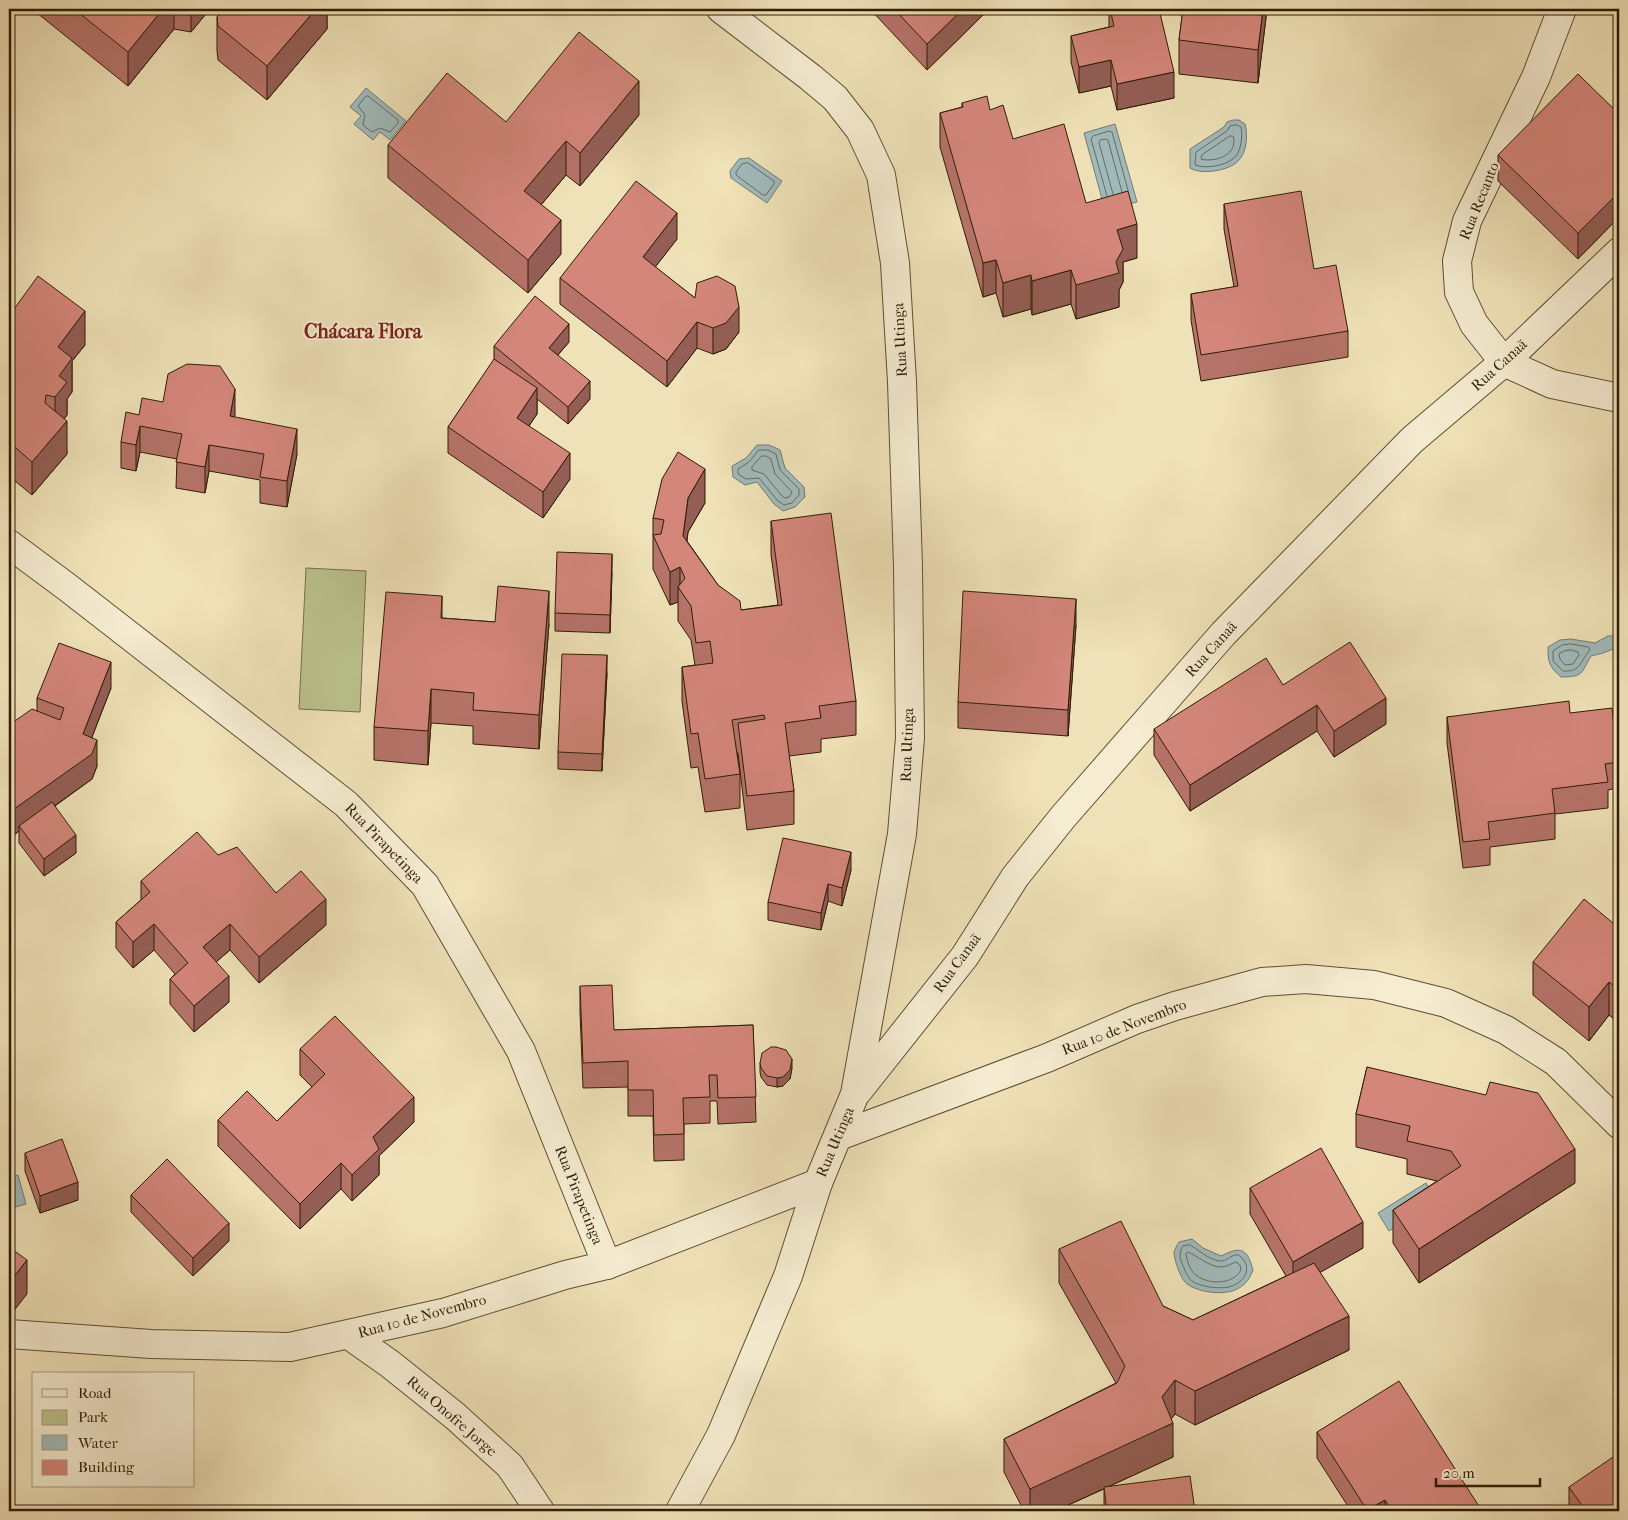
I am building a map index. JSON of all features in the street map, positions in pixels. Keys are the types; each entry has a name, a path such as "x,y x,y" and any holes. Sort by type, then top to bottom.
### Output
{"street":[{"name":"Rua Utinga","path":"680,1511 725,1426 788,1276 818,1183 855,1094 902,834 910,738 907,547 896,263 881,175 860,130 834,98 810,77 720,9"},
{"name":"Rua Recanto","path":"1562,9 1536,77 1467,221 1457,261 1460,292 1474,324 1504,362 1552,384 1619,398"},
{"name":"Rua Canaã","path":"855,1094 965,956 1015,877 1223,634 1412,440 1504,362 1619,252"},
{"name":"Rua Pirapetinga","path":"9,544 346,804 425,885 521,1051 607,1264"},
{"name":"Rua 10 de Novembro","path":"839,1136 1046,1058 1137,1019 1175,1006 1262,982 1306,979 1374,986 1446,1003 1506,1030 1556,1062 1619,1124"},
{"name":"Rua 10 de Novembro","path":"9,1334 151,1344 290,1347 443,1313 607,1264 818,1183"},
{"name":"Rua Onofre Jorge","path":"349,1335 390,1364 462,1422 510,1466 540,1511"}],"green space":[{"path":"306,568 366,571 360,712 299,709"}],"water":[{"path":"366,88 406,121 390,140 380,132 373,140 354,124 361,116 350,107"},
{"path":"1239,120 1245,124 1246,128 1245,149 1241,158 1228,167 1215,171 1201,171 1190,168 1190,149 1224,127 1227,122"},
{"path":"1115,124 1137,202 1105,210 1084,133"},
{"path":"749,158 782,181 767,203 731,178 730,171 739,159"},
{"path":"757,445 769,445 780,450 785,468 804,487 805,497 795,507 783,511 774,504 757,482 745,485 733,477 732,466 746,458"},
{"path":"1608,636 1618,636 1618,647 1591,656 1578,675 1561,677 1550,664 1548,647 1560,640 1571,639 1595,643"},
{"path":"18,1175 26,1204 9,1209 9,1178"},
{"path":"1426,1183 1437,1201 1389,1231 1378,1213"},
{"path":"1192,1239 1203,1248 1221,1256 1238,1250 1246,1253 1253,1270 1251,1276 1234,1290 1220,1293 1198,1290 1187,1284 1178,1270 1174,1252 1179,1242"}],"building":[{"path":"74,9 163,9 128,52"},
{"path":"224,9 316,9 267,66 218,26 217,17"},
{"path":"894,9 963,9 927,44"},
{"path":"1110,9 1159,9 1174,72 1117,84 1111,60 1079,67 1071,36 1114,26"},
{"path":"1183,9 1263,9 1258,50 1179,40"},
{"path":"579,32 639,81 580,153 566,141 524,191 561,220 528,260 388,145 447,73 506,122"},
{"path":"1578,74 1619,114 1619,192 1578,233 1498,155"},
{"path":"987,96 990,110 1003,105 1013,139 1064,124 1086,203 1128,191 1137,224 1117,230 1123,249 1116,262 1119,273 1076,285 1071,270 1032,281 1031,275 1003,283 996,260 983,263 940,113 963,107 962,103"},
{"path":"636,181 677,213 643,257 695,298 697,283 717,276 735,286 739,307 726,323 713,328 697,322 667,361 560,278"},
{"path":"1301,191 1314,269 1336,265 1348,331 1201,355 1191,294 1238,286 1224,204"},
{"path":"38,276 85,311 58,347 72,358 59,376 67,382 55,397 46,395 45,403 67,421 32,462 9,442 9,316"},
{"path":"535,296 569,324 549,348 590,381 568,407 494,346"},
{"path":"494,359 537,388 517,418 570,453 543,492 448,427"},
{"path":"187,364 220,366 235,389 230,416 297,429 287,481 260,477 264,454 209,445 205,467 176,462 182,434 140,426 136,445 121,442 126,412 139,415 142,398 163,402 168,374"},
{"path":"678,452 705,469 688,498 683,536 718,585 740,601 741,610 782,605 771,521 831,513 856,701 819,706 821,718 785,723 794,791 747,796 738,723 765,719 764,715 732,720 740,774 705,779 698,733 691,734 682,667 713,663 710,641 696,643 691,606 678,587 685,578 680,567 670,572 653,535 661,534 664,520 653,518 662,479"},
{"path":"557,552 612,554 610,615 555,613"},
{"path":"498,586 549,591 539,715 473,710 474,693 431,689 428,731 374,727 386,592 442,596 441,618 495,622"},
{"path":"963,591 1076,599 1068,710 958,702"},
{"path":"1350,642 1386,698 1334,731 1317,705 1190,785 1154,729 1266,658 1283,685"},
{"path":"59,643 111,662 83,734 97,740 92,754 14,809 9,803 9,725 32,709 60,720 64,708 37,698"},
{"path":"562,654 607,655 602,754 558,752"},
{"path":"1569,701 1570,713 1612,708 1618,762 1605,764 1608,782 1552,789 1555,813 1488,822 1490,839 1463,842 1447,717"},
{"path":"52,802 76,835 44,859 19,826"},
{"path":"197,832 218,855 237,847 276,893 301,871 326,899 259,957 230,924 203,947 229,976 194,1006 170,979 188,963 154,924 133,942 116,922 150,892 141,881"},
{"path":"783,838 851,852 842,888 828,884 821,913 768,902"},
{"path":"1584,899 1619,928 1619,990 1609,982 1589,1007 1533,962"},
{"path":"612,985 614,1030 753,1025 756,1097 718,1098 717,1075 709,1075 710,1097 683,1098 684,1134 654,1135 653,1090 628,1090 628,1061 583,1063 580,986"},
{"path":"335,1016 414,1097 373,1137 379,1149 352,1175 341,1163 300,1204 218,1120 247,1091 277,1121 325,1074 300,1049"},
{"path":"771,1047 786,1050 792,1059 790,1070 783,1077 767,1076 761,1068 762,1053"},
{"path":"1367,1067 1486,1095 1490,1082 1538,1093 1575,1149 1419,1249 1393,1210 1461,1166 1451,1151 1407,1141 1410,1126 1356,1114"},
{"path":"62,1139 78,1182 40,1196 25,1153"},
{"path":"1321,1148 1363,1222 1293,1262 1250,1188"},
{"path":"167,1159 229,1223 193,1258 131,1195"},
{"path":"1121,1221 1163,1306 1193,1320 1314,1263 1349,1316 1195,1391 1175,1380 1162,1397 1173,1423 1030,1489 1004,1439 1117,1383 1125,1366 1059,1249"},
{"path":"9,1247 27,1260 9,1283"},
{"path":"1399,1381 1482,1511 1392,1511 1385,1500 1367,1510 1317,1432"},
{"path":"1619,1453 1619,1508 1615,1511 1586,1511 1569,1487"},
{"path":"1190,1476 1195,1511 1107,1511 1104,1487"}],"district":[{"name":"Chácara Flora","path":"363,331"}]}
